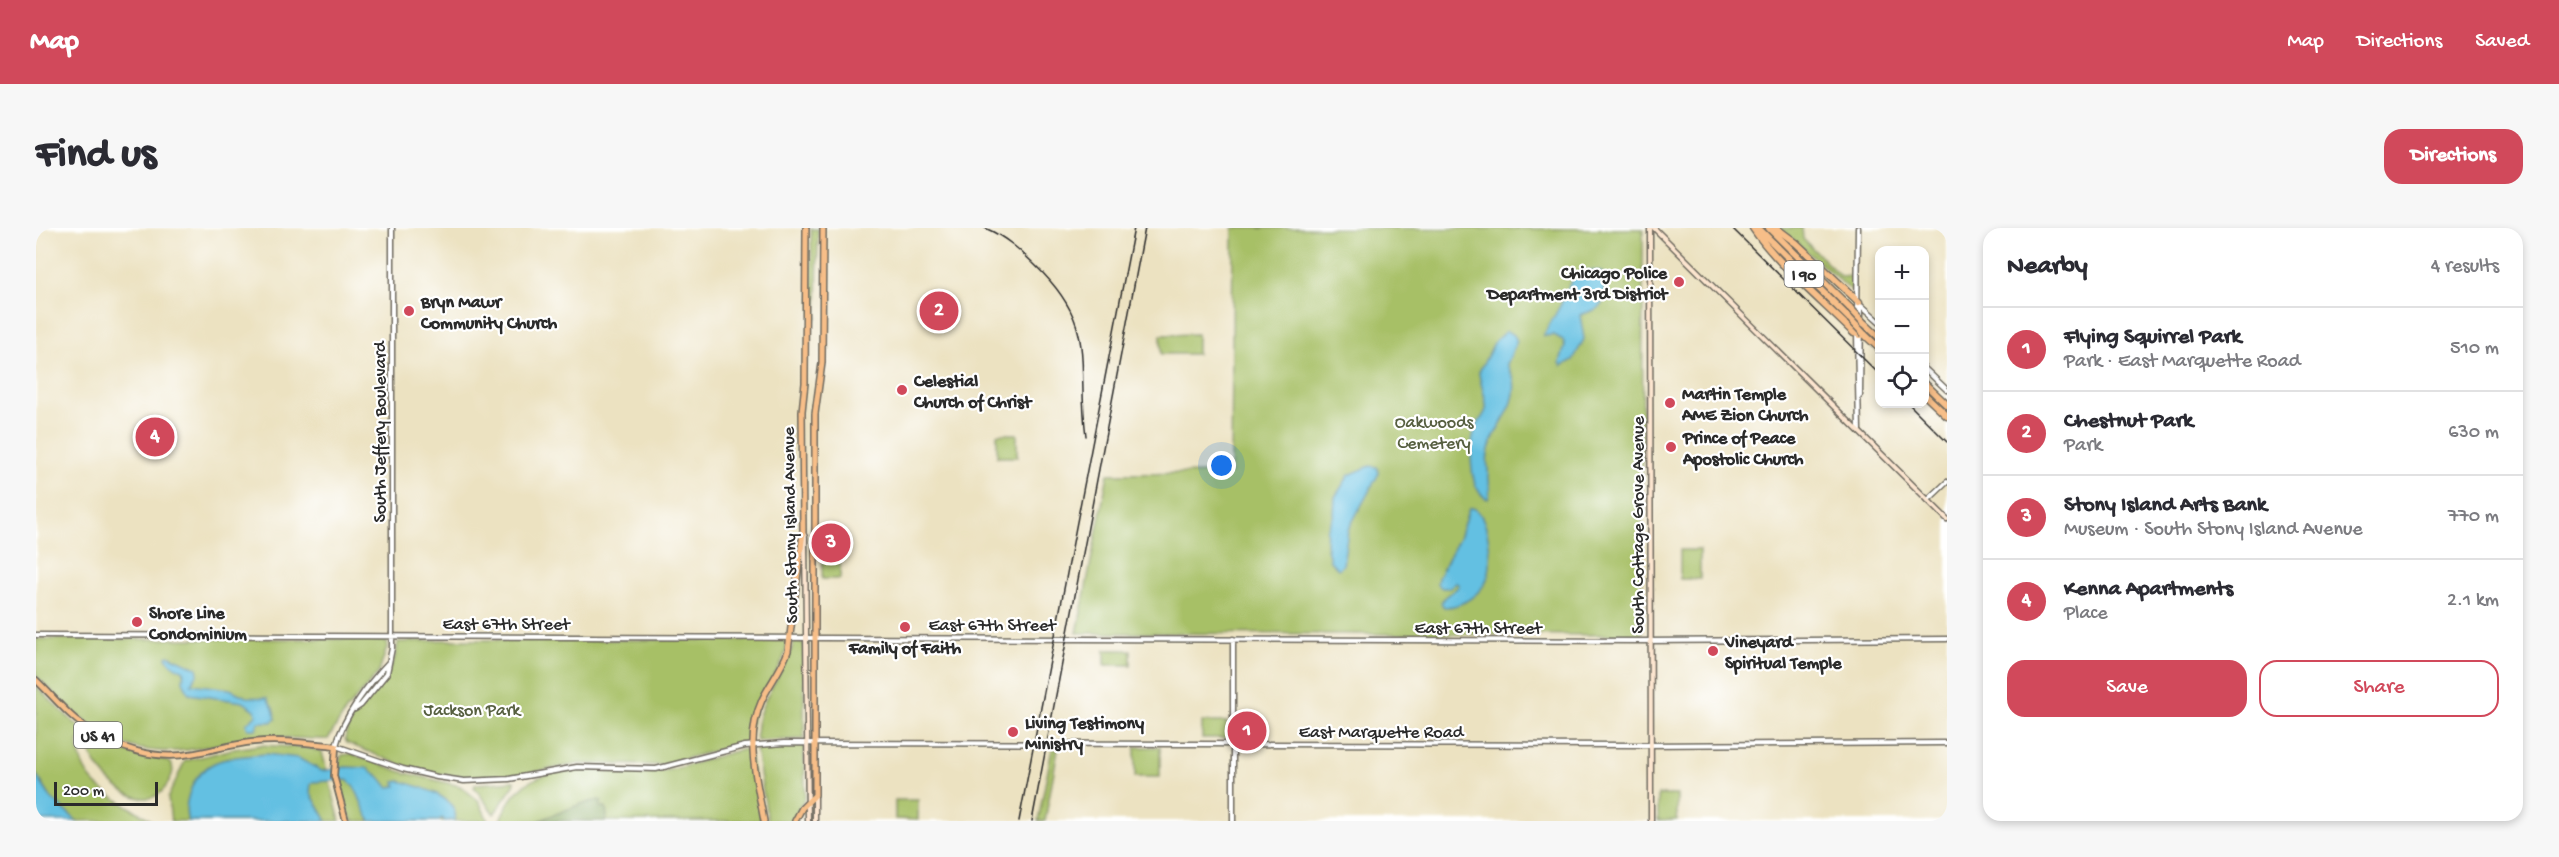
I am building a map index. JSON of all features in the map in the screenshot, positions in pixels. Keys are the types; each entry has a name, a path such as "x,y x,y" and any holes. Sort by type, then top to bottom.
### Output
{"highway":[{"name":"South Stony Island Avenue","path":"803,532 802,411 805,383 806,228"},
{"name":"South Stony Island Avenue","path":"815,795 815,414 822,363 823,228"},
{"path":"1773,228 1796,243 1859,302"},
{"name":"I 90","path":"1773,228 1875,333"},
{"path":"1756,229 1763,242 1861,335"},
{"name":"I 90","path":"1756,229 1850,319 1861,335 1875,345"},
{"path":"1929,388 1947,405"},
{"path":"1929,399 1947,416"},
{"path":"764,821 752,745 758,711 784,663 791,637 803,532"},
{"path":"795,821 815,795"}],"main road":[{"path":"1652,228 1947,519"},
{"name":"South Cottage Grove Avenue","path":"1651,821 1652,228"},
{"name":"South Stony Island Avenue","path":"803,532 805,537 808,821"},
{"name":"US 41","path":"36,680 70,715 89,730 116,744 144,753 178,756 256,742 336,746"},
{"path":"336,746 333,767 346,821"},
{"name":"South Stony Island Avenue","path":"815,795 815,821"}],"street":[{"name":"South Jeffery Boulevard","path":"336,746 342,729 357,702 389,662 393,636 392,228"},
{"path":"1858,228 1861,335 1859,431"},
{"path":"1859,302 1875,317"},
{"path":"1929,373 1947,390"},
{"path":"1928,500 1947,482"},
{"name":"East 67th Street","path":"36,635 1651,641 1947,639"},
{"path":"1233,639 1233,821"},
{"name":"East Marquette Road","path":"336,746 422,774 474,781 509,779 577,767 665,768 752,745 807,742 1651,745 1947,743"}],"green space":[{"name":"Oakwoods Cemetery","path":"1233,228 1643,229 1642,635 1077,633 1108,474 1231,473"},
{"path":"1780,228 1802,228 1803,239 1841,277 1853,276 1854,293"},
{"path":"811,229 818,229 817,318 813,318"},
{"path":"925,303 953,303 953,320 925,320"},
{"path":"1197,334 1197,354 1161,354 1161,335"},
{"path":"997,434 1017,434 1017,457 997,457"},
{"path":"823,548 840,548 840,579 822,579"},
{"path":"1680,550 1700,550 1700,579 1680,579"},
{"name":"Jackson Park","path":"36,639 345,639 385,641 388,644 379,672 347,709 328,739 259,738 186,750 161,751 119,742 102,733 69,707 36,676"},
{"name":"Jackson Park","path":"786,640 786,647 781,664 757,705 748,742 661,765 579,764 521,774 479,777 445,775 401,765 347,743 345,739 349,726 388,672 398,642"},
{"path":"794,642 804,643 804,739 757,741 756,728 759,716"},
{"path":"1105,650 1131,650 1131,665 1105,665"},
{"path":"36,686 93,737 117,749 159,758 171,763 172,774 162,791 153,797 133,796 113,784 105,776 94,761 86,741 81,739 78,742 80,758 94,782 115,799 152,821 77,821 51,798 36,774"},
{"path":"1202,722 1227,722 1227,738 1202,738"},
{"path":"261,745 308,748 322,752 340,821 171,821 168,797 185,761 233,749"},
{"path":"802,745 804,747 805,797 792,821 768,821 756,750 759,747"},
{"path":"1135,747 1160,747 1160,777 1135,777"},
{"path":"746,749 750,752 761,821 500,821 512,798 528,783 547,774 569,771 662,771"},
{"path":"1052,749 1058,749 1045,821 1038,821"},
{"path":"351,754 402,772 460,786 479,801 488,821 352,821 341,788 338,770 342,755"},
{"path":"514,781 515,784 494,814 474,787 476,784"},
{"path":"1658,795 1677,795 1677,820 1658,821"},
{"path":"895,800 918,800 918,820 895,819"},
{"path":"602,801 600,807 606,807 605,821 538,821 581,804"}],"water":[{"path":"1582,270 1600,271 1603,274 1605,283 1602,304 1597,309 1580,315 1584,339 1573,360 1562,366 1560,363 1565,346 1563,340 1554,335 1543,336 1573,277"},
{"path":"1506,331 1514,335 1517,341 1507,364 1513,379 1514,391 1509,409 1490,445 1487,465 1490,488 1488,499 1477,487 1471,457 1476,426 1486,409 1479,372 1495,341"},
{"path":"1370,466 1377,467 1379,473 1348,530 1343,565 1338,569 1330,561 1326,543 1327,530 1334,515 1335,497 1349,475"},
{"path":"1473,508 1483,519 1486,529 1490,550 1488,577 1476,594 1458,605 1444,607 1442,600 1459,585 1456,583 1450,588 1442,588 1437,584 1438,578 1459,538 1469,509"},
{"path":"168,655 197,668 198,673 191,684 230,689 246,697 267,698 276,719 271,722 258,722 256,729 248,729 246,724 256,715 255,710 243,702 189,694 183,681 184,671 174,666 166,658"},
{"path":"266,754 298,758 322,771 346,767 367,768 380,777 388,787 396,786 395,782 400,781 445,799 455,812 455,820 445,821 442,818 438,821 371,821 355,789 347,780 311,784 310,792 327,821 188,821 186,811 188,797 195,781 210,765 230,758"},
{"path":"36,774 51,798 77,821 36,821"}],"railway":[{"path":"985,228 1006,240 1025,255 1056,288 1069,308 1077,327 1081,346 1086,436"},
{"path":"1019,821 1134,228"},
{"path":"1032,821 1145,228"},
{"path":"1732,228 1875,370"},
{"path":"1913,408 1947,442"}],"place":[{"name":"Chicago Police Department 3rd District","path":"1679,282"},
{"name":"Bryn Mawr Community Church","path":"409,311"},
{"name":"Chestnut Park","path":"939,311"},
{"name":"Celestial Church of Christ","path":"902,390"},
{"name":"Martin Temple AME Zion Church","path":"1670,403"},
{"name":"Kenna Apartments","path":"155,437"},
{"name":"Prince of Peace Apostolic Church","path":"1671,447"},
{"name":"Stony Island Arts Bank","path":"831,543"},
{"name":"Shore Line Condominium","path":"137,622"},
{"name":"Family of Faith","path":"905,627"},
{"name":"Vineyard Spiritual Temple","path":"1713,651"},
{"name":"Flying Squirrel Park","path":"1247,731"},
{"name":"Living Testimony Ministry","path":"1013,732"}]}
